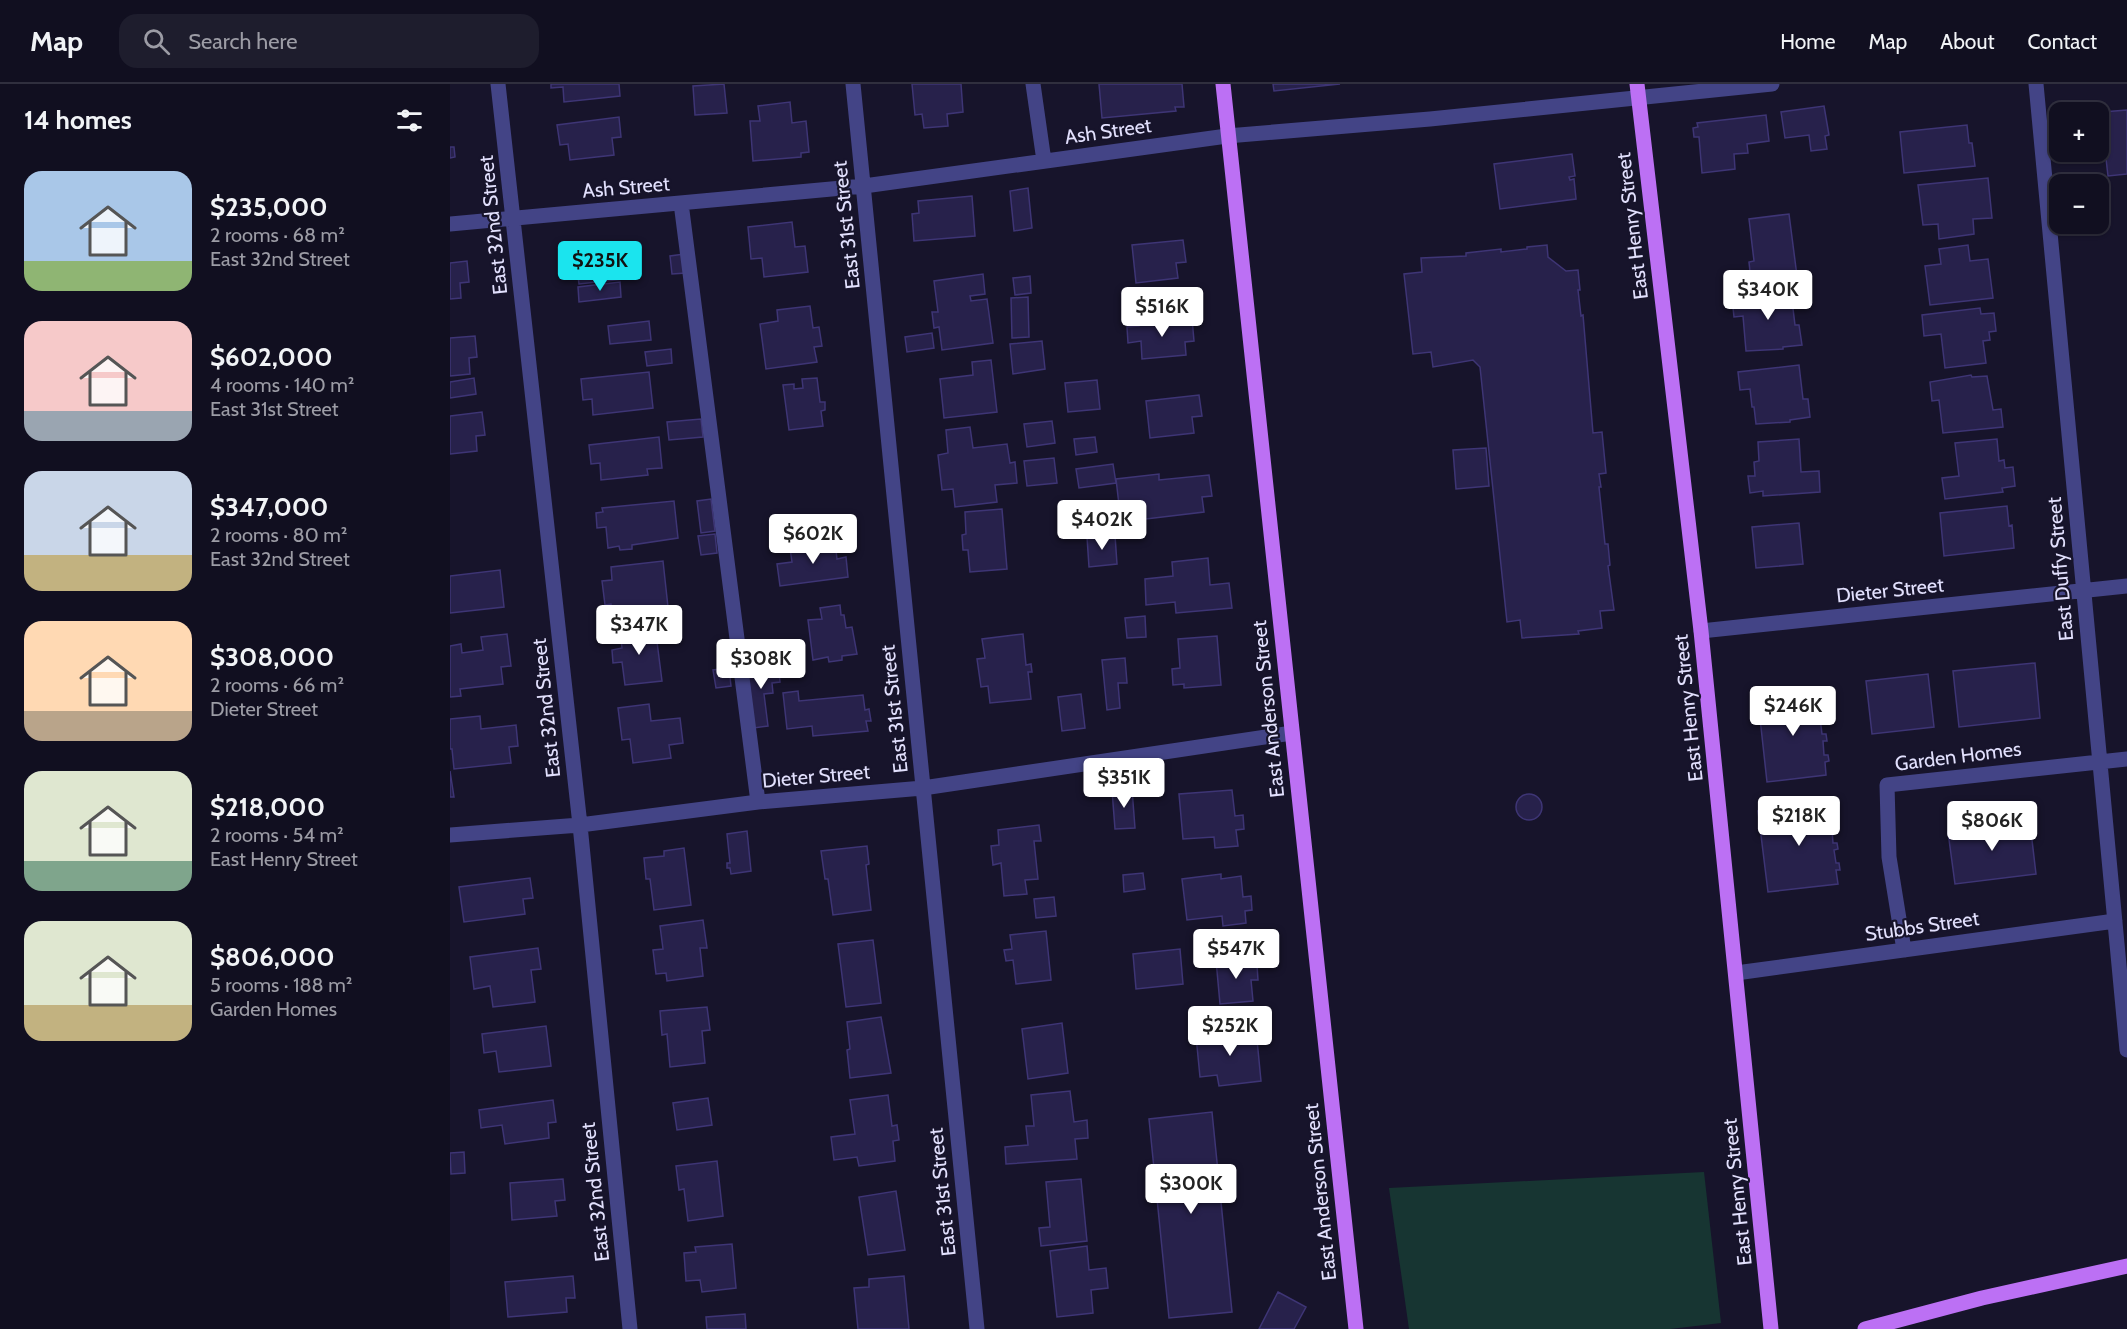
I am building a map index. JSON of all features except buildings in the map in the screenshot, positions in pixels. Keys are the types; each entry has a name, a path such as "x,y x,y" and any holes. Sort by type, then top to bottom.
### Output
{"main road":[{"name":"East Anderson Street","path":"1223,84 1356,1329"},
{"name":"East Henry Street","path":"1637,90 1701,631 1771,1329"},
{"path":"1865,1329 1982,1298 2127,1266"}],"street":[{"name":"East 32nd Street","path":"498,84 580,825 630,1329"},
{"name":"East 31st Street","path":"853,84 977,1329"},
{"path":"1033,84 1044,161"},
{"name":"Ash Street","path":"450,224 864,186 1227,136 1430,118 1637,90 1772,84"},
{"name":"East Duffy Street","path":"2036,84 2127,1050"},
{"path":"681,203 758,802"},
{"name":"Dieter Street","path":"1701,631 2127,586"},
{"name":"Dieter Street","path":"450,835 580,825 758,802 923,788 1292,733"},
{"name":"Garden Homes","path":"1905,950 1889,856 1887,785 2127,759"},
{"name":"Stubbs Street","path":"1736,973 2115,921"}],"green space":[{"path":"1704,1172 1721,1323 1670,1329 1409,1329 1389,1188"}]}
